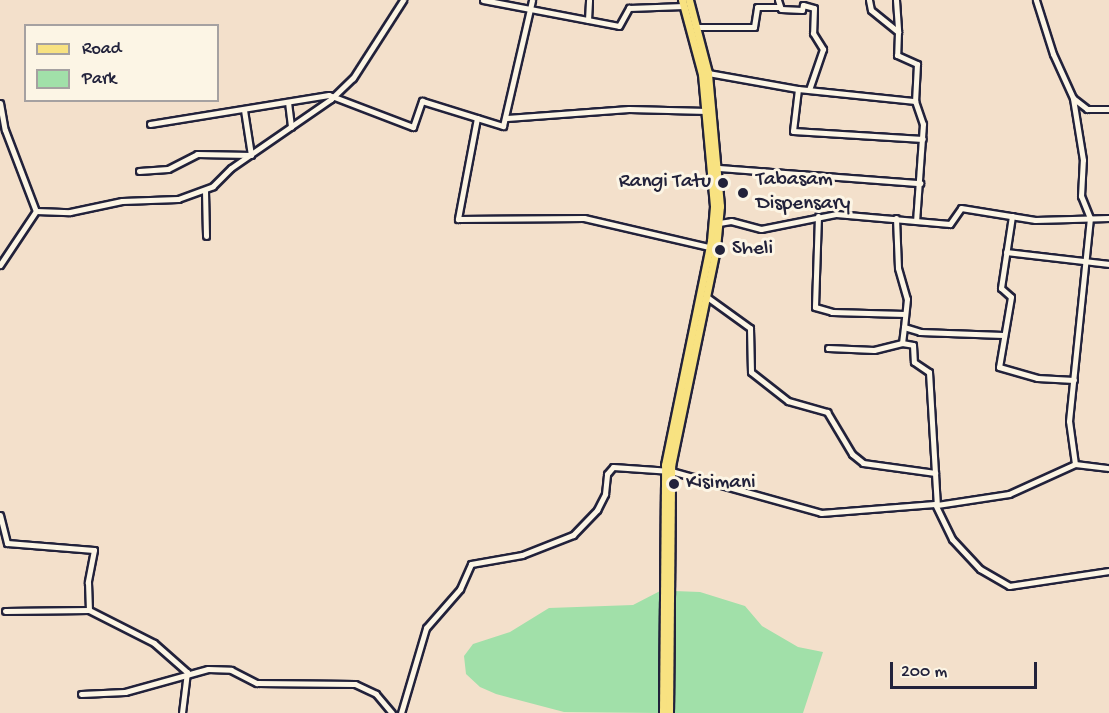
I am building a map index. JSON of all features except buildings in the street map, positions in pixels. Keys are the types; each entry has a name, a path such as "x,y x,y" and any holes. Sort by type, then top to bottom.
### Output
{"main road":[{"path":"669,713 668,471 719,224 719,168 708,73 697,27 685,2"},
{"path":"668,471 706,297 713,248 714,206 707,111 685,2"},
{"path":"663,713 667,589"}],"street":[{"path":"36,211 70,212 122,201 178,199 205,191 250,155 331,99 353,78 403,0"},
{"path":"483,0 619,26 629,8 685,2"},
{"path":"150,124 329,95 331,99 413,127 422,101 503,126 507,118 532,0"},
{"path":"588,20 589,0"},
{"path":"778,0 778,7"},
{"path":"868,0 871,10 898,32"},
{"path":"896,0 897,55 917,64 915,101 923,124 916,221"},
{"path":"1036,0 1053,54 1073,98 1083,160 1081,196 1090,218 1069,421 1075,464"},
{"path":"697,27 754,27 757,7 814,8 813,33 823,49 809,90"},
{"path":"708,73 798,89 915,101"},
{"path":"798,89 794,131 923,139"},
{"path":"1073,98 1087,109 1109,109"},
{"path":"288,102 291,127"},
{"path":"0,103 5,130 36,211"},
{"path":"244,110 250,155"},
{"path":"507,118 628,110 707,111"},
{"path":"477,118 458,219 584,218 713,248"},
{"path":"139,171 168,169 196,154 250,155"},
{"path":"719,168 920,183"},
{"path":"205,191 206,236"},
{"path":"719,224 731,221 761,229 818,216 896,219 950,225 961,207 1035,220 1109,218"},
{"path":"0,266 36,211"},
{"path":"818,216 815,306 832,312 905,315"},
{"path":"1012,216 1001,288 1011,297 1003,335 1000,369 1037,378 1074,380"},
{"path":"896,219 895,242 907,298 902,343"},
{"path":"1006,252 1109,264"},
{"path":"706,297 750,328 751,372 788,401 827,412 852,453 864,463 935,473"},
{"path":"904,327 920,332 1003,335"},
{"path":"828,348 874,350 902,343 914,345 914,362 929,372 937,505 943,526 980,569 1009,586 1109,571"},
{"path":"401,713 426,628 460,589 471,564 522,555 573,535 597,510 610,468 668,471 821,513 937,505 1009,494 1075,464 1109,468"},
{"path":"0,515 7,543 94,550 88,582 89,610"},
{"path":"5,611 89,610 154,643 187,672"},
{"path":"81,694 125,692 187,672 231,670 257,683 355,684 376,694 392,713"},
{"path":"182,713 182,687 187,672"}],"green space":[{"path":"662,590 659,713 564,712 496,694 480,687 466,674 464,656 473,644 510,632 549,608 633,605"},
{"path":"674,591 700,592 745,606 762,626 798,647 823,652 803,713 672,713"}],"place":[{"name":"Rangi Tatu","path":"723,183"},
{"name":"Tabasam Dispensary","path":"743,193"},
{"name":"Sheli","path":"720,250"},
{"name":"Kisimani","path":"674,484"}]}
